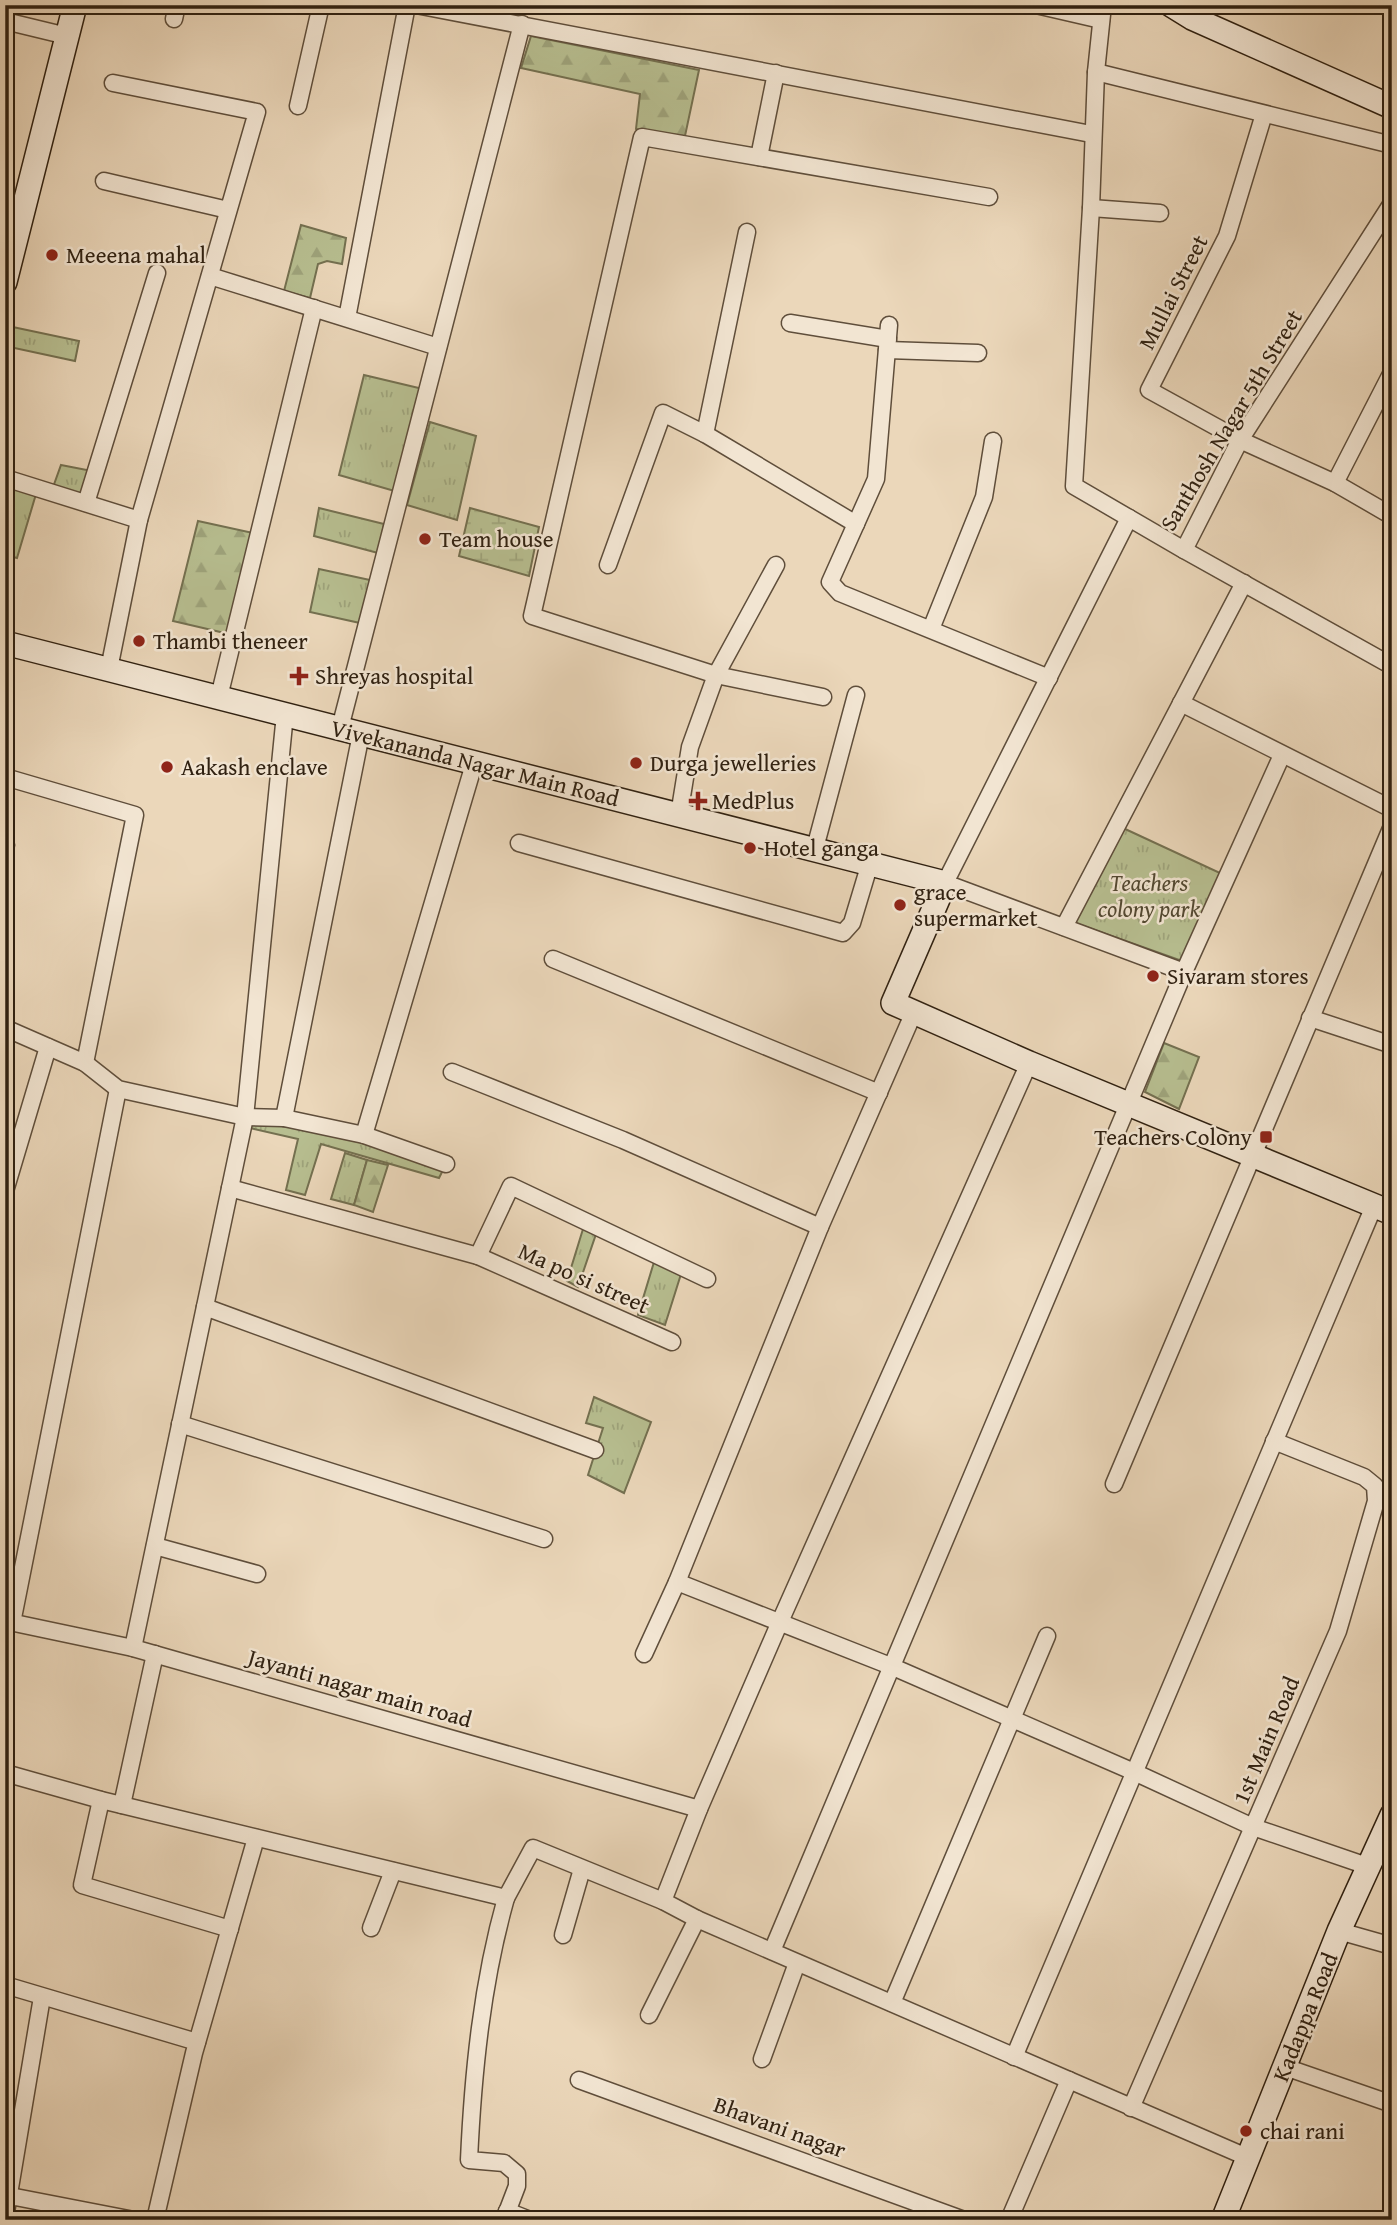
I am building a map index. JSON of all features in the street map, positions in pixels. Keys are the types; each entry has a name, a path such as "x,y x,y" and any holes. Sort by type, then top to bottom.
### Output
{"main road":[{"path":"5,282 75,5"},
{"path":"1171,5 1194,12 1391,106"},
{"name":"Vivekananda Nagar Main Road","path":"5,643 945,883"},
{"path":"945,883 893,1003 1029,1063 1130,1102 1383,1210"},
{"name":"Kadappa Road","path":"1223,2220 1339,1931 1391,1817"}],"street":[{"path":"298,106 321,5"},
{"path":"347,318 407,5"},
{"path":"416,5 1091,134"},
{"path":"1036,5 1102,13 1091,134 1091,208 1074,486 1129,518"},
{"path":"5,21 67,36"},
{"path":"284,1118 351,731 438,347 522,24"},
{"path":"1096,72 1392,145"},
{"path":"759,157 776,73"},
{"path":"109,669 139,520 257,112 113,83"},
{"name":"Mullai Street","path":"1240,440 1149,390 1227,236 1264,114"},
{"path":"823,697 716,675 532,616 642,137 989,197"},
{"path":"104,181 228,210"},
{"name":"Santhosh Nagar 5th Street","path":"945,883 1129,518 1184,550 1240,440 1392,203"},
{"path":"1091,208 1160,213"},
{"path":"705,433 747,232"},
{"path":"86,503 158,273"},
{"path":"210,276 438,347"},
{"path":"219,697 314,308"},
{"path":"790,323 978,353"},
{"path":"888,338 876,479 830,582 840,593 1049,678"},
{"path":"1335,483 1392,372"},
{"path":"608,565 663,413 705,433 856,524"},
{"path":"1240,440 1335,483 1392,516"},
{"path":"931,629 984,497 993,441"},
{"path":"5,478 139,520"},
{"path":"1184,550 1391,663"},
{"path":"679,815 690,747 716,675 776,565"},
{"path":"1064,927 1244,583"},
{"path":"815,848 856,695"},
{"path":"1181,703 1392,809"},
{"path":"133,1648 246,1117 285,714"},
{"path":"772,1951 1184,972 1282,755"},
{"path":"364,1135 474,764"},
{"path":"5,777 135,815 85,1063"},
{"path":"1114,1484 1392,826"},
{"path":"519,843 843,933 852,923 870,863"},
{"path":"945,883 1184,972"},
{"path":"553,959 879,1093"},
{"path":"644,1654 677,1582 820,1227 914,1012"},
{"path":"1310,1018 1392,1045"},
{"path":"5,1028 85,1063 118,1090 246,1117 284,1118 364,1135 446,1164"},
{"path":"5,1191 48,1047"},
{"path":"663,1901 699,1809 779,1624 1029,1063"},
{"path":"452,1072 623,1140 820,1227"},
{"path":"8,1622 118,1090"},
{"path":"478,1256 511,1186 707,1279"},
{"name":"Ma po si street","path":"230,1188 478,1256 672,1342"},
{"path":"1014,2057 1274,1441 1383,1210"},
{"path":"205,1307 595,1450"},
{"path":"180,1424 544,1539"},
{"name":"1st Main Road","path":"1131,2108 1338,1631 1376,1501 1375,1486 1364,1477 1274,1441"},
{"path":"155,1546 257,1574"},
{"path":"677,1582 892,1667 1134,1772 1252,1827 1370,1867"},
{"name":"Jayanti nagar main road","path":"8,1622 133,1648 699,1809"},
{"path":"892,2004 1047,1636"},
{"path":"122,1805 155,1654"},
{"path":"5,1773 100,1800 506,1898"},
{"path":"100,1800 82,1885 230,1929"},
{"path":"155,2220 197,2042 256,1838"},
{"path":"530,2220 505,2216 517,2186 517,2174 505,2163 469,2160 469,2133 483,2003 495,1937 506,1898 533,1848 663,1901 797,1963 1249,2158"},
{"path":"563,1934 582,1869"},
{"path":"371,1928 393,1871"},
{"path":"649,2015 697,1919"},
{"path":"1339,1931 1392,1946"},
{"path":"762,2059 797,1963"},
{"path":"5,1985 197,2042"},
{"path":"5,2218 6,2195 42,1997"},
{"path":"1285,2067 1392,2105"},
{"name":"Bhavani nagar","path":"579,2080 964,2220"},
{"path":"1009,2220 1069,2080"},
{"path":"6,2195 134,2220"}],"green space":[{"path":"531,36 699,70 685,136 636,129 640,94 521,68"},
{"path":"301,225 346,238 342,264 327,261 318,264 310,298 284,291"},
{"path":"8,326 79,341 75,361 5,346"},
{"path":"364,375 423,389 398,492 339,475"},
{"path":"430,422 476,436 457,520 407,505"},
{"path":"61,465 92,471 85,500 52,490"},
{"path":"6,483 36,494 17,558 6,555"},
{"path":"319,508 384,524 378,553 314,536"},
{"path":"470,508 539,527 529,576 459,556"},
{"path":"198,521 253,533 229,634 173,621"},
{"path":"319,569 370,580 360,623 310,612"},
{"name":"Teachers colony park","path":"1123,828 1220,873 1182,961 1075,923"},
{"path":"1164,1043 1199,1057 1179,1109 1145,1092"},
{"path":"251,1121 350,1136 444,1168 439,1178 321,1144 305,1195 286,1190 298,1139 250,1128"},
{"path":"345,1153 367,1160 354,1205 331,1199"},
{"path":"367,1160 388,1165 373,1212 354,1205"},
{"path":"583,1229 596,1234 578,1287 567,1281"},
{"path":"654,1262 681,1274 665,1325 638,1315"},
{"path":"594,1397 651,1422 624,1493 588,1475 603,1428 586,1423"}],"place":[{"name":"Meeena mahal","path":"52,255"},
{"name":"Team house","path":"425,539"},
{"name":"Thambi theneer","path":"139,641"},
{"name":"Shreyas hospital","path":"299,676"},
{"name":"Durga jewelleries","path":"636,763"},
{"name":"Aakash enclave","path":"167,767"},
{"name":"MedPlus","path":"698,801"},
{"name":"Hotel ganga","path":"750,848"},
{"name":"grace supermarket","path":"900,905"},
{"name":"Sivaram stores","path":"1153,976"},
{"name":"Teachers Colony","path":"1266,1137"},
{"name":"chai rani","path":"1246,2131"}]}
